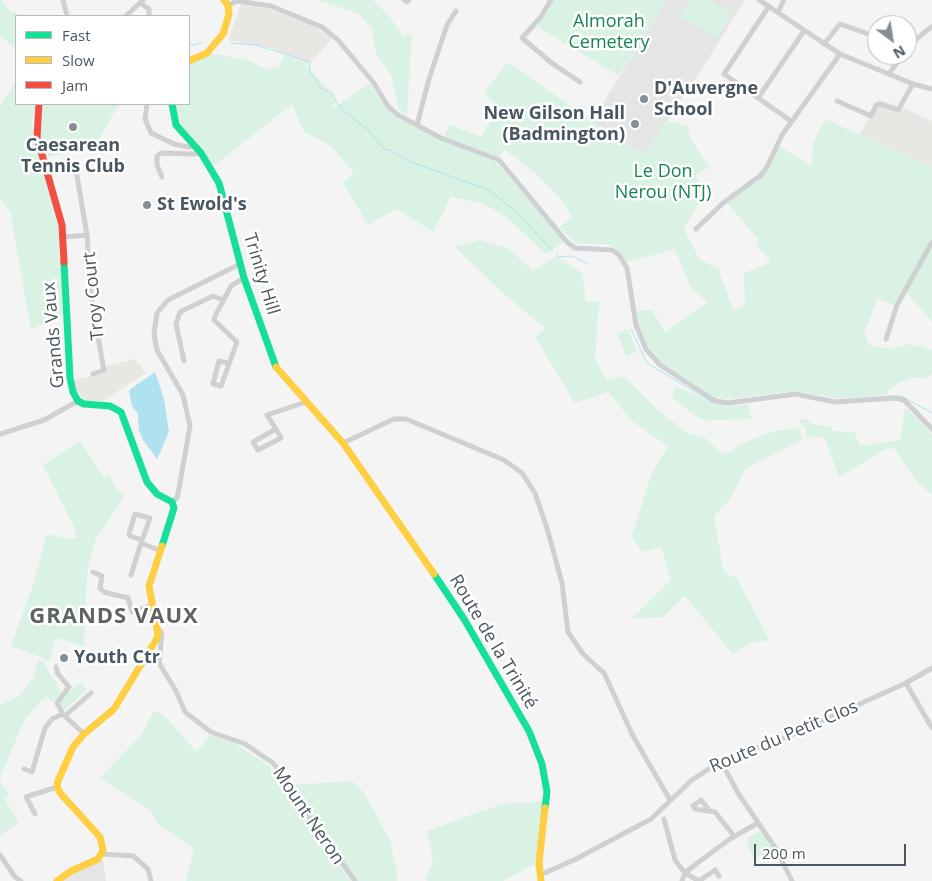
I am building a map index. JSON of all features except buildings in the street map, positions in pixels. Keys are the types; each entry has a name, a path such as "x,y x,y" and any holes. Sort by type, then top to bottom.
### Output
{"main road":[{"path":"190,61 207,54 216,46 228,23 226,2"},
{"name":"Grands Vaux","path":"39,105 37,136 58,206 63,237 70,378 73,392 78,401 92,406 110,406 122,412 147,482 156,494 172,502"},
{"name":"Trinity Hill","path":"172,105 176,126 201,152 219,183 244,278 276,367 343,443"},
{"name":"Route de la Trinité","path":"343,443 464,620 538,750 547,792 540,878"},
{"path":"57,881 71,871 98,859 104,850 100,837 58,787 58,777 66,758 84,734 114,709 156,640 150,583 172,516 172,502"}],"street":[{"path":"63,0 67,15"},
{"path":"551,0 540,18 522,38 553,64 580,82"},
{"path":"759,0 840,54 913,84 932,89"},
{"path":"778,12 784,0"},
{"path":"226,2 237,1 271,6 322,27 338,40 372,82 388,106 398,115 441,138 499,160 567,242 575,248 608,249 619,255 627,268 636,325 646,349 660,365 715,401 728,403 796,394 835,402 895,398 904,400 932,429"},
{"path":"127,15 142,2 149,9 149,15"},
{"path":"769,6 724,74 791,121"},
{"path":"417,125 429,79 447,26 456,11"},
{"path":"824,44 840,24 867,33"},
{"path":"917,39 931,27"},
{"path":"758,98 804,31"},
{"path":"696,230 723,203 760,176 767,167 791,121 840,54"},
{"path":"889,74 895,65"},
{"path":"837,100 871,116 876,106 881,104 898,110 913,84"},
{"path":"147,105 145,119 151,133 174,144 188,147 194,146"},
{"path":"162,177 156,165 157,156 161,153 193,154 201,152"},
{"path":"47,169 75,164 87,235"},
{"name":"Troy Court","path":"63,237 87,235 92,304 104,370 93,374"},
{"path":"886,339 897,306 932,242"},
{"path":"172,502 177,498 190,426 183,395 157,350 154,334 157,313 168,300 240,264"},
{"path":"228,363 219,361 213,384 221,386 237,342 214,320 231,286 244,278"},
{"path":"184,361 176,324 180,312 213,296 223,300"},
{"path":"0,434 44,420 78,401"},
{"path":"276,429 253,442 258,450 281,438 276,429 267,415 306,402"},
{"path":"343,443 394,419 406,419 504,460 522,473 535,493 547,528 562,583 568,632 583,654 604,673 633,736 670,800"},
{"path":"131,575 142,542 150,518 136,514 130,536 142,542 161,551"},
{"path":"93,572 102,576 100,588 104,592 128,598 132,612 151,605"},
{"name":"Mount Neron","path":"156,627 162,633 159,663 176,691 185,712 212,732 245,744 273,763 292,787 310,818 355,881"},
{"path":"56,667 58,674 69,687 57,703 64,715 84,734"},
{"name":"Route du Petit Clos","path":"540,878 651,819 670,800 710,767 721,761 788,737 932,668"},
{"path":"906,682 932,728"},
{"path":"24,769 32,772 48,724 52,718 64,715 91,693"},
{"path":"721,761 792,881"},
{"path":"35,814 26,797 58,787"},
{"path":"709,810 715,812 734,836"},
{"path":"664,819 673,854 686,872 699,881 715,870 719,876"},
{"path":"682,881 686,872 734,836 758,823"},
{"path":"102,854 133,856 148,869 151,881"},
{"path":"0,855 15,877 21,881"}],"shaded area":[{"name":"D'Auvergne School","path":"667,0 745,0 698,75 644,155 592,121"},
{"path":"241,4 274,10 314,26 332,38 316,57 307,63 271,48 228,40"},
{"path":"879,100 905,108 932,121 932,167 859,135"},
{"path":"135,359 146,373 103,401 88,402 76,391 73,380 105,372 105,366"},
{"path":"103,860 106,881 61,881 71,874"}],"green space":[{"path":"0,0 2,0 9,11 19,15 15,15 15,48 0,35"},
{"path":"318,0 373,0 390,17 403,36 412,34 407,116 399,110 391,75 376,54 372,28 359,14"},
{"name":"Almorah Cemetery","path":"554,0 667,0 619,76 538,27"},
{"path":"690,0 711,0 732,13 717,38 680,16"},
{"path":"210,53 247,60 266,69 279,67 285,55 307,63 307,66 337,100 331,110 369,83 387,108 398,119 497,163 564,241 546,254 506,217 482,203 451,197 433,232 397,209 368,225 343,183 354,173 331,146 304,132 292,104 214,166 202,150 178,125 174,105 190,105 190,64"},
{"name":"Le Don Nerou (NTJ)","path":"508,62 644,155 667,121 688,126 691,139 709,167 695,176 706,190 684,229 700,260 718,268 733,310 745,305 744,273 772,262 756,245 759,240 726,202 760,178 779,146 812,166 813,143 825,119 932,167 932,238 895,306 878,299 866,327 865,335 869,345 890,349 909,344 932,350 932,373 927,379 913,377 896,384 888,390 887,395 869,398 836,398 796,391 728,399 715,398 663,364 648,347 639,325 637,311 652,310 665,332 708,302 692,290 675,249 627,262 618,250 608,244 577,244 559,227 573,217 560,198 534,172 504,149 499,157 444,137 449,125 482,137 498,108 484,93"},
{"path":"15,83 15,105 36,105 32,121 33,134 54,203 60,241 63,313 31,330 10,211 0,199 0,106"},
{"name":"Caesarean Tennis Club","path":"44,105 118,105 99,139 99,145 47,157 40,136"},
{"path":"480,240 508,248 533,271 556,256 582,273 586,302 599,302 595,359 607,381 623,376 659,411 686,432 705,438 722,453 729,452 745,442 775,431 798,428 800,430 802,440 746,468 730,499 714,516 723,568 730,577 736,576 769,640 750,643 733,654 685,596 663,617 631,619 671,580 661,547 642,552 632,536 651,475 668,446 633,422 608,392 575,403 536,338 545,328 505,295 453,245 462,245"},
{"path":"932,245 932,322 906,292"},
{"path":"628,329 637,352 626,356 617,333"},
{"path":"676,386 712,403 727,406 748,404 752,419 710,420 709,422 697,417 672,397"},
{"path":"905,407 932,434 932,495 919,484 894,448 886,449 839,477 825,438 811,436 806,438 806,429 799,420 807,419 811,424 830,426 833,431 854,432 860,446 900,440"},
{"path":"80,441 103,477 110,475 116,489 125,495 95,541 87,574 84,647 58,638 55,640 49,662 11,646 32,588 47,534 70,539 77,538 73,525 43,465"},
{"path":"38,660 42,660 52,678 58,683 56,686 63,693 53,702 46,696 25,718 0,778 0,705 18,697 33,679"},
{"path":"81,682 87,690 63,711 59,704 61,699"},
{"path":"154,710 163,715 197,752 210,735 234,743 268,765 286,786 318,837 351,881 186,881 194,848 158,824 151,811 100,778 142,734"},
{"path":"0,780 9,795 4,798 19,822 0,836"},
{"path":"352,781 365,794 390,841 397,872 397,881 356,881 317,826 292,785"},
{"path":"544,801 536,863 503,881 428,881 425,879 433,862 427,831 502,804"},
{"path":"761,831 773,849 755,859 746,844 749,841 747,837"}],"water":[{"path":"155,372 164,399 169,432 157,459 143,440 139,430 138,414 132,406 129,390"}],"waterway":[{"path":"190,46 202,43"},
{"path":"230,43 256,45 310,62 309,70 321,88 331,92 340,108 368,130 384,149 391,151"},
{"path":"395,153 406,160 489,190 515,211 553,251"},
{"path":"557,255 559,257 572,256 588,264"},
{"path":"631,329 647,363 713,403"},
{"path":"890,396 901,396 932,413"}],"traffic: fast":[{"path":"172,105 176,125 201,153 219,183 244,278 276,367"},
{"path":"64,262 70,378 73,392 78,401 84,404 110,406 121,412 147,482 157,494 172,502 174,508 162,546"},
{"path":"434,574 464,619 529,731 542,764 547,792 545,808"}],"traffic: slow":[{"path":"190,61 207,53 223,34 229,14 228,5 224,0"},
{"path":"276,367 343,443 434,574"},
{"path":"57,881 71,871 98,859 103,850 100,837 61,794 57,787 58,781 73,747 84,734 114,709 156,640 158,635 149,586 162,546"},
{"path":"541,881 539,863 545,808"}],"traffic: jam":[{"path":"39,105 37,137 62,225 64,262"}],"place":[{"name":"D'Auvergne School","path":"644,99"},
{"name":"New Gilson Hall (Badmington)","path":"635,124"},
{"name":"Caesarean Tennis Club","path":"73,127"},
{"name":"St Ewold's","path":"147,205"},
{"name":"Youth Ctr","path":"64,658"}],"district":[{"name":"GRANDS VAUX","path":"114,617"}]}
